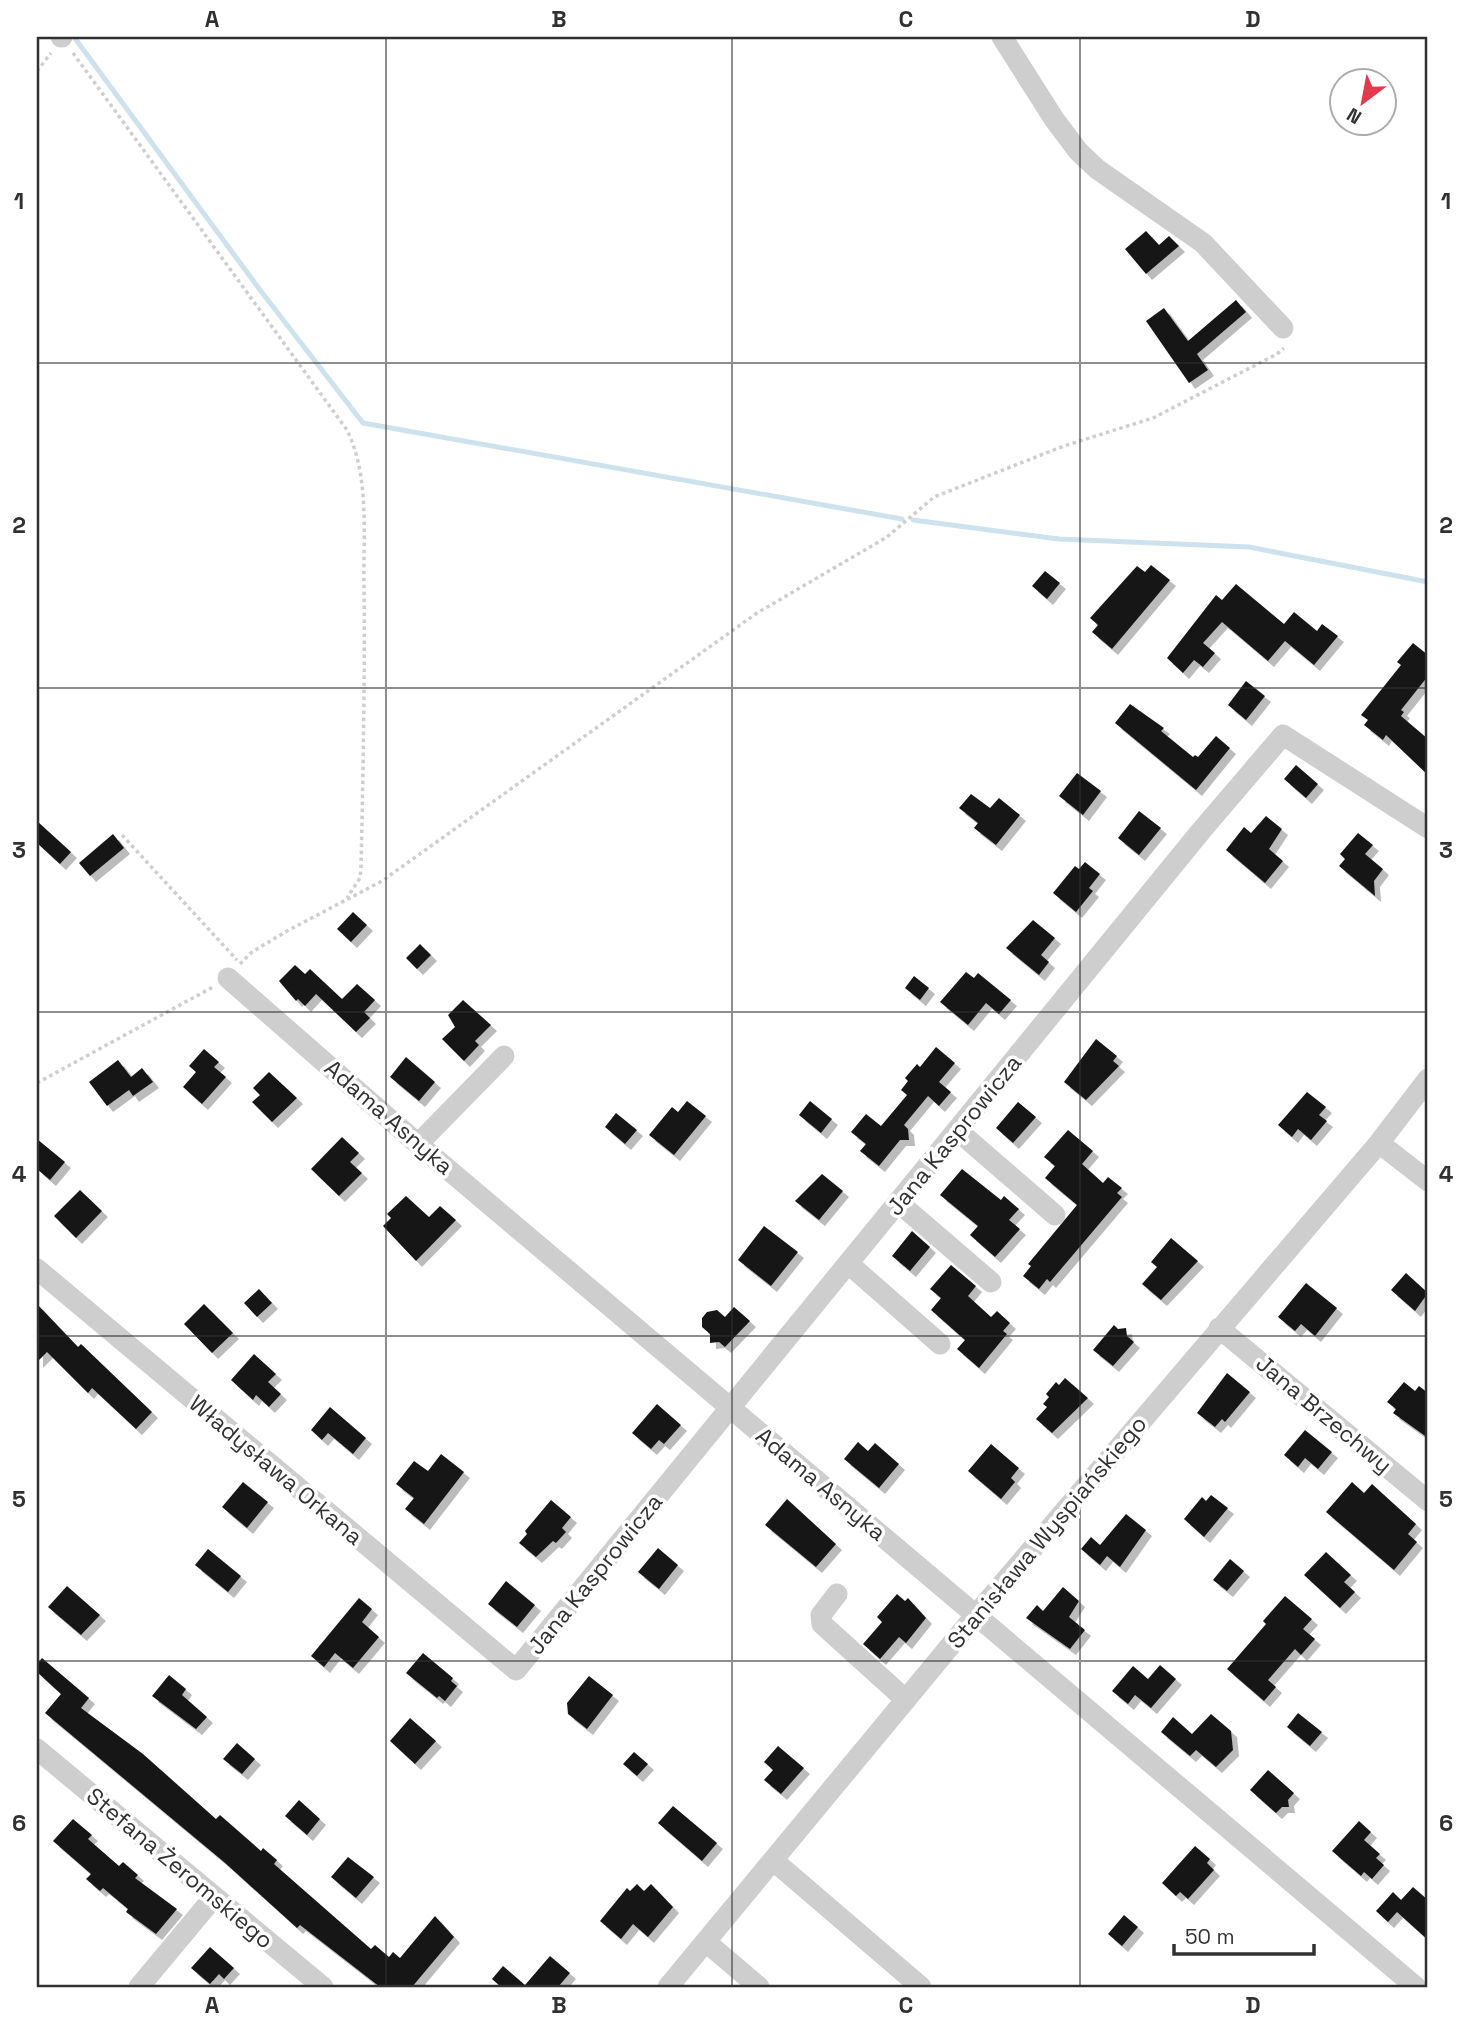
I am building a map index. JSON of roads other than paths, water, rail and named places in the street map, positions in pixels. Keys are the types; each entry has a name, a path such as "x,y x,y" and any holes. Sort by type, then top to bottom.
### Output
{"street":[{"path":"1002,37 1054,119 1078,151 1097,169 1203,243 1283,328"},
{"name":"Jana Kasprowicza","path":"516,1670 732,1409 1201,831 1283,735 1428,828"},
{"name":"Adama Asnyka","path":"234,971 418,1144 1416,1987"},
{"path":"418,1144 504,1056"},
{"name":"Stanisława Wyspiańskiego","path":"668,1987 975,1616 1379,1143 1428,1079"},
{"path":"958,1131 1055,1215"},
{"path":"1379,1143 1428,1181"},
{"path":"899,1203 991,1282"},
{"path":"849,1264 940,1344"},
{"name":"Władysława Orkana","path":"37,1269 516,1670"},
{"name":"Jana Brzechwy","path":"1219,1328 1428,1501"},
{"path":"837,1594 821,1615 822,1624 906,1700"},
{"name":"Stefana Żeromskiego","path":"37,1749 323,1987"},
{"path":"774,1861 921,1987"},
{"path":"139,1987 214,1897"},
{"path":"706,1942 758,1987"}],"waterway":[{"path":"74,37 260,290 363,423 902,519"},
{"path":"913,520 1059,539 1249,547 1428,582"}]}
